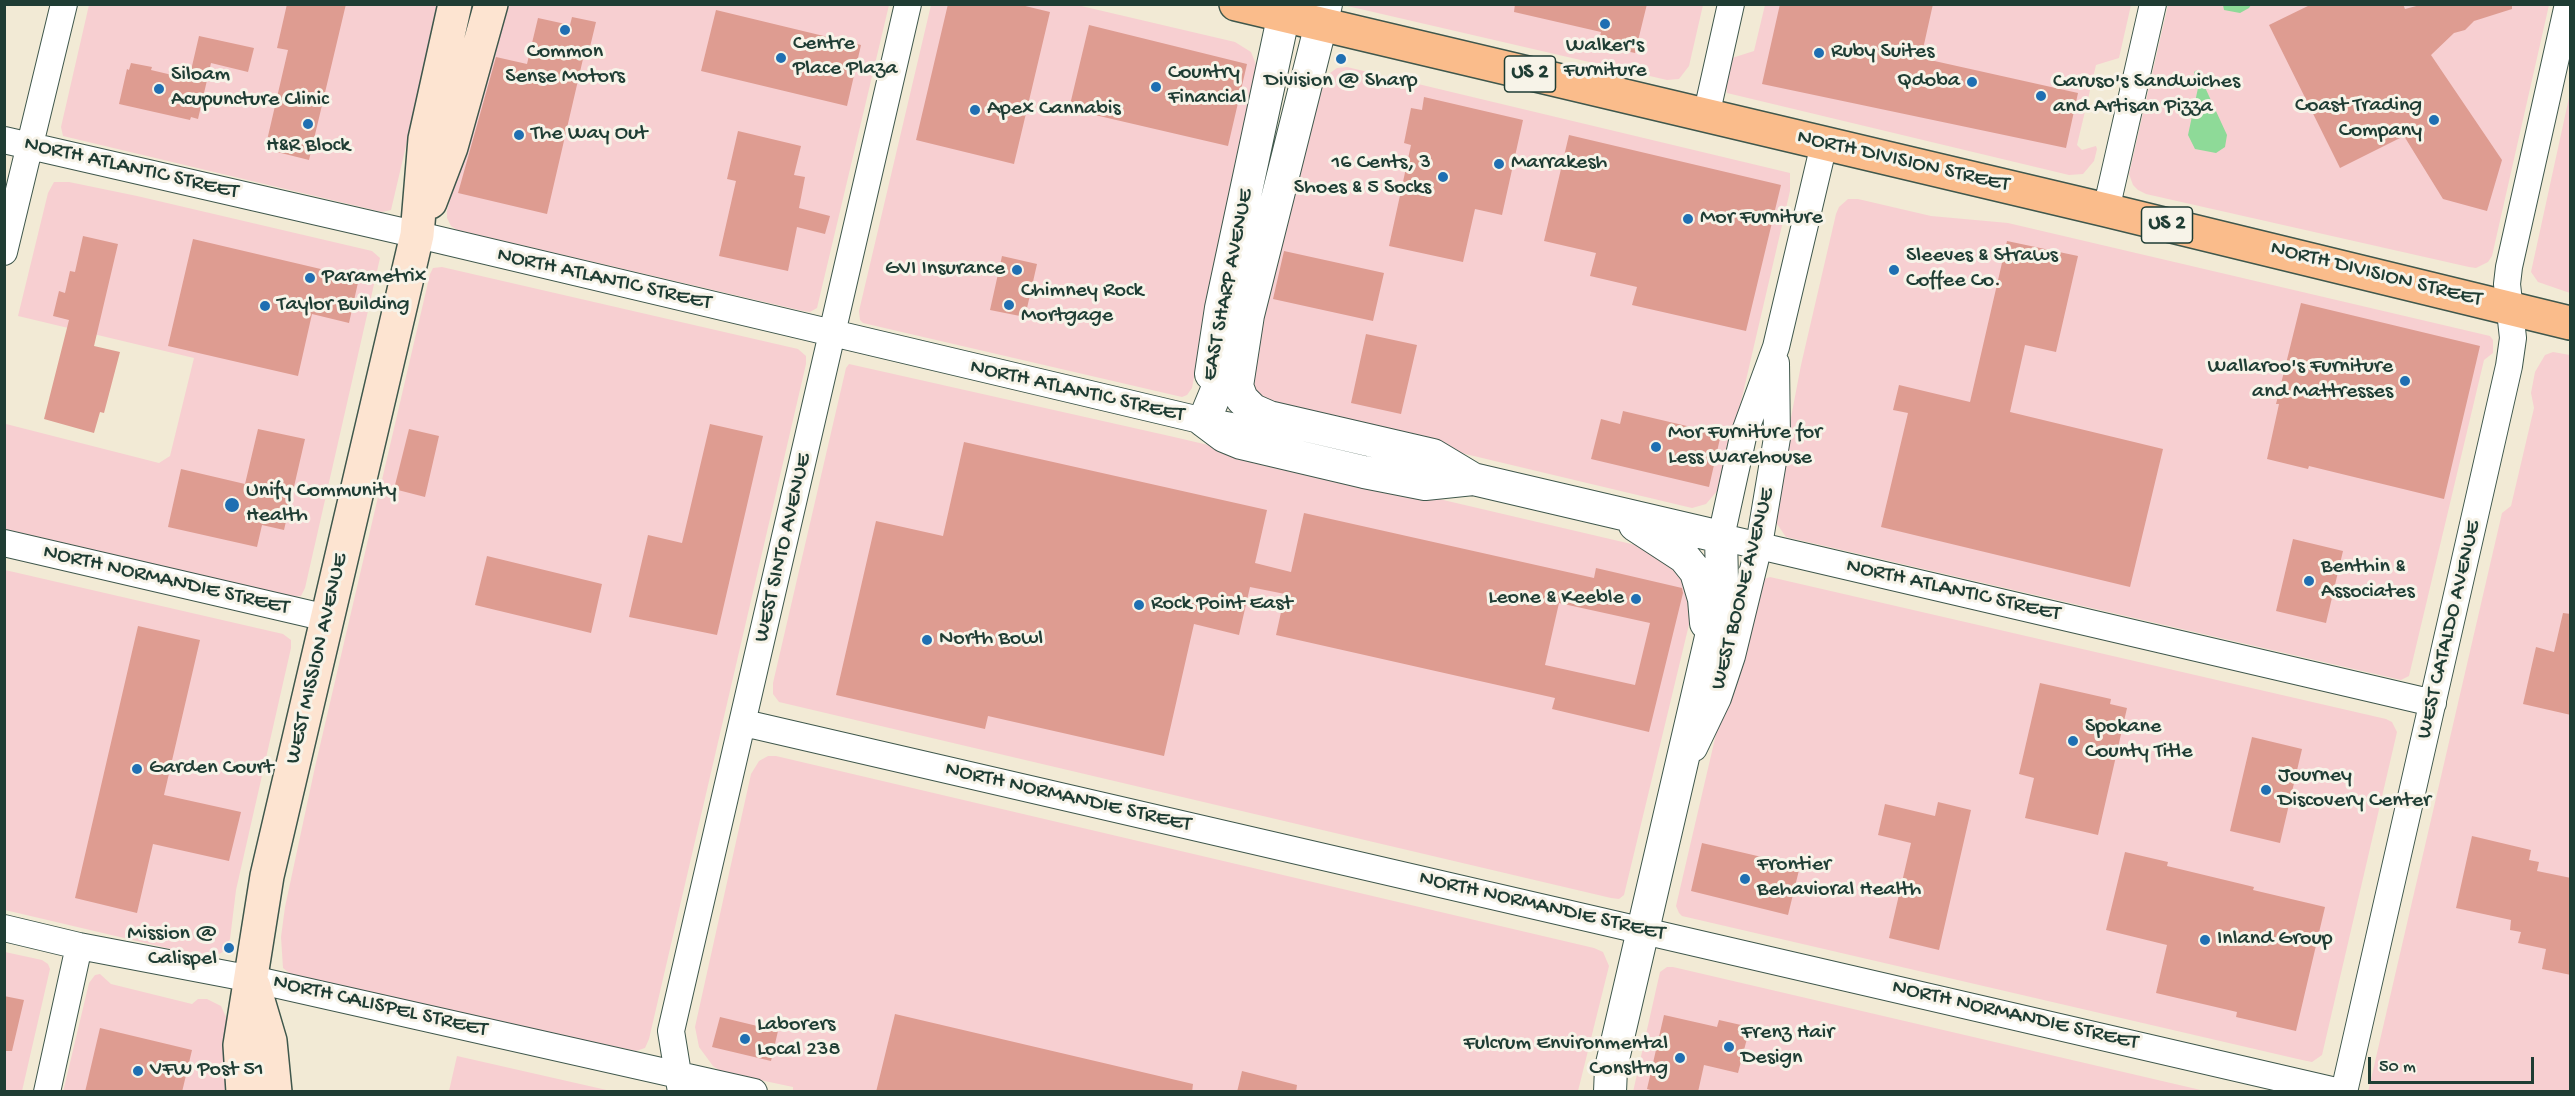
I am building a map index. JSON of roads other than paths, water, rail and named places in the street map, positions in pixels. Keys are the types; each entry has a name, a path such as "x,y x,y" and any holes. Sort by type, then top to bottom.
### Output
{"main road":[{"name":"WEST MISSION AVENUE","path":"417,235 425,139 455,4"},
{"name":"WEST MISSION AVENUE","path":"243,1092 240,1045 267,876 417,235 451,147 491,4"},
{"name":"NORTH DIVISION STREET","path":"1236,4 1323,15 1706,116 2571,323"},
{"name":"WEST MISSION AVENUE","path":"252,979 270,1041 275,1092"}],"street":[{"path":"4,252 64,4"},
{"name":"WEST SINTO AVENUE","path":"679,1083 671,1031 744,723 908,4"},
{"path":"1706,116 1731,4"},
{"path":"2106,210 2152,4"},
{"name":"WEST CATALDO AVENUE","path":"2342,1092 2509,366 2513,338 2506,284 2568,4"},
{"name":"EAST SHARP AVENUE","path":"1204,421 1221,308 1285,10"},
{"name":"EAST SHARP AVENUE","path":"1204,421 1248,315 1323,15"},
{"name":"NORTH ATLANTIC STREET","path":"4,140 1204,421 1271,433 1318,428 1433,455 1473,479 2433,703"},
{"name":"WEST BOONE AVENUE","path":"1608,1084 1708,653 1722,581 1721,537 1743,437 1776,347 1824,144"},
{"path":"1248,315 1237,386 1242,399 1253,410 1269,417 1318,428"},
{"name":"WEST BOONE AVENUE","path":"1676,785 1718,698 1732,656 1759,545 1777,438 1776,347"},
{"name":"NORTH ATLANTIC STREET","path":"1204,421 1224,436 1241,443 1364,472 1425,484 1473,479"},
{"path":"1611,511 1684,557 1696,572 1704,599 1708,653"},
{"name":"NORTH NORMANDIE STREET","path":"4,543 327,618"},
{"name":"NORTH NORMANDIE STREET","path":"744,723 2342,1092"},
{"name":"NORTH CALISPEL STREET","path":"4,928 80,946 252,979 679,1083 754,1092"},
{"path":"47,1092 80,946"}],"place":[{"name":"Walker's Furniture","path":"1605,24"},
{"name":"Common Sense Motors","path":"565,30"},
{"name":"Ruby Suites","path":"1819,53"},
{"name":"Centre Place Plaza","path":"781,58"},
{"name":"Division @ Sharp","path":"1341,59"},
{"name":"Qdoba","path":"1972,82"},
{"name":"Country Financial","path":"1156,87"},
{"name":"Siloam Acupuncture Clinic","path":"159,89"},
{"name":"Caruso's Sandwiches and Artisan Pizza","path":"2041,96"},
{"name":"Apex Cannabis","path":"975,110"},
{"name":"Coast Trading Company","path":"2434,120"},
{"name":"H&R Block","path":"308,124"},
{"name":"The Way Out","path":"519,135"},
{"name":"Marrakesh","path":"1499,164"},
{"name":"16 Cents, 3 Shoes & 5 Socks","path":"1443,177"},
{"name":"Mor Furniture","path":"1688,219"},
{"name":"GVI Insurance","path":"1017,270"},
{"name":"Sleeves & Straws Coffee Co.","path":"1894,270"},
{"name":"Parametrix","path":"310,278"},
{"name":"Chimney Rock Mortgage","path":"1009,305"},
{"name":"Taylor Building","path":"265,306"},
{"name":"Wallaroo's Furniture and Mattresses","path":"2405,381"},
{"name":"Mor Furniture for Less Warehouse","path":"1656,447"},
{"name":"Unify Community Health","path":"232,505"},
{"name":"Benthin & Associates","path":"2309,581"},
{"name":"Leone & Keeble","path":"1636,599"},
{"name":"Rock Point East","path":"1139,605"},
{"name":"North Bowl","path":"927,640"},
{"name":"Spokane County Title","path":"2073,741"},
{"name":"Garden Court","path":"137,769"},
{"name":"Journey Discovery Center","path":"2266,790"},
{"name":"Frontier Behavioral Health","path":"1745,879"},
{"name":"Inland Group","path":"2205,940"},
{"name":"Mission @ Calispel","path":"229,948"},
{"name":"Laborers Local 238","path":"745,1039"},
{"name":"Frenz Hair Design","path":"1729,1047"},
{"name":"Fulcrum Environmental Consltng","path":"1680,1058"},
{"name":"VFW Post 51","path":"138,1071"}]}
